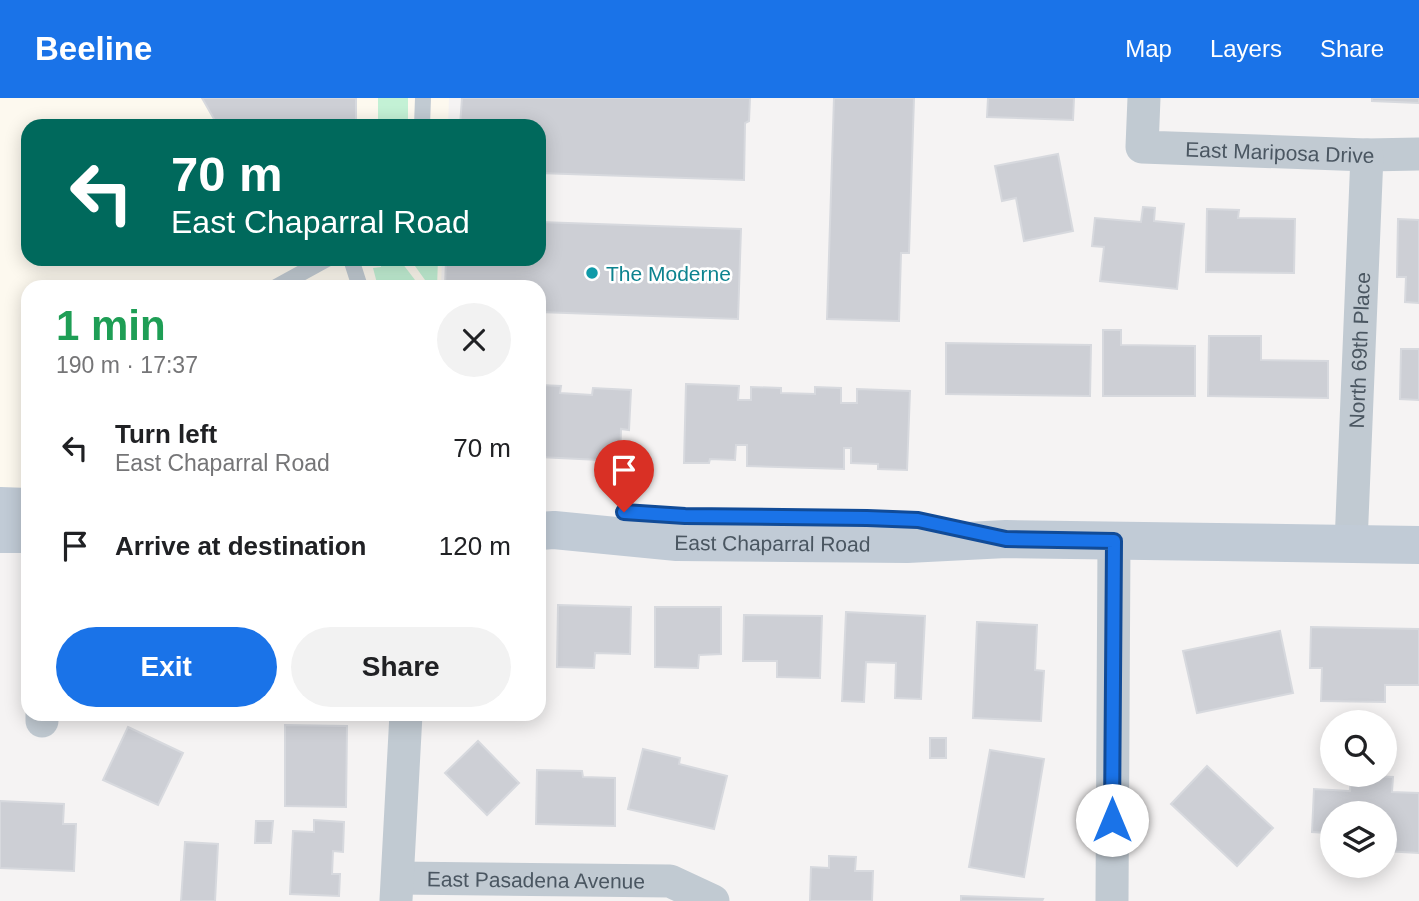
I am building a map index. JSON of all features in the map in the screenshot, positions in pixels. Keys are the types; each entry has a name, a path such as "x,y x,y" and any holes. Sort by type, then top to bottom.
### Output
{"main road":[{"path":"0,506 21,507"},
{"name":"East Chaparral Road","path":"546,506 586,507 674,516 918,520 1006,539"},
{"name":"East Chaparral Road","path":"546,531 677,542 907,544 1006,539 1419,545"},
{"path":"0,534 21,534"}],"street":[{"name":"East Mariposa Drive","path":"1144,98 1142,147 1367,155 1419,154"},
{"name":"North 69th Place","path":"1351,544 1367,155"},
{"path":"1112,901 1114,541"},
{"path":"397,890 406,721"},
{"name":"East Pasadena Avenue","path":"397,890 670,881 713,901"}],"lane":[{"path":"422,119 423,98"},
{"path":"289,280 314,266"}],"shaded area":[{"path":"0,98 449,98 448,119 21,119 21,266 442,266 441,280 21,280 21,531 0,531"}],"green space":[{"path":"378,98 408,98 408,119 378,119"},
{"path":"404,266 415,280 376,280 373,268"},
{"path":"415,266 438,266 437,280 425,280"}],"building":[{"path":"202,98 356,98 356,119 214,119"},
{"path":"462,98 750,98 749,121 745,123 744,180 546,173 546,119 460,119"},
{"path":"834,98 914,98 909,253 901,253 899,321 827,319"},
{"path":"988,98 1074,98 1073,120 987,117"},
{"path":"1372,98 1419,98 1419,103 1372,101"},
{"path":"1058,154 1073,231 1024,241 1016,198 1002,201 995,166"},
{"path":"1143,207 1155,208 1154,221 1184,224 1177,289 1100,281 1104,247 1092,246 1095,218 1141,222"},
{"path":"1207,209 1239,210 1238,218 1295,219 1294,273 1206,272"},
{"path":"1398,219 1419,220 1419,303 1405,302 1406,277 1397,277"},
{"name":"The Moderne","path":"546,222 741,229 738,319 546,312 546,280 445,280 446,266 546,266"},
{"path":"1103,330 1121,330 1121,345 1195,346 1195,396 1103,396"},
{"path":"1209,336 1261,336 1261,360 1328,361 1328,398 1208,396"},
{"path":"946,343 1091,345 1090,396 946,394"},
{"path":"1401,349 1419,349 1419,400 1400,399"},
{"path":"686,384 739,386 738,400 751,400 751,387 781,388 781,393 815,394 815,387 841,388 841,403 857,403 857,389 910,391 907,470 878,469 878,464 851,463 851,448 844,448 844,469 747,466 747,445 736,445 735,460 710,459 709,463 684,463"},
{"path":"546,385 561,386 560,393 592,395 593,388 631,390 629,430 621,429 620,461 546,457"},
{"path":"558,605 631,607 630,654 595,653 594,668 557,667"},
{"path":"655,607 721,607 721,654 699,655 698,668 655,667"},
{"path":"846,612 925,616 921,699 895,698 896,663 866,662 864,702 842,701"},
{"path":"744,615 822,616 820,678 777,677 777,661 743,661"},
{"path":"977,622 1037,625 1035,670 1044,671 1041,721 973,718"},
{"path":"1311,627 1419,629 1419,685 1385,685 1385,702 1321,701 1322,668 1310,668"},
{"path":"1280,631 1293,693 1197,713 1183,651"},
{"path":"285,725 347,726 346,807 285,806"},
{"path":"128,727 183,753 158,805 103,780"},
{"path":"930,738 946,738 946,758 930,758"},
{"path":"478,741 519,783 487,815 445,773"},
{"path":"643,749 680,758 679,764 727,776 714,829 628,809"},
{"path":"990,750 1044,759 1024,877 969,867"},
{"path":"1207,766 1273,828 1237,866 1171,804"},
{"path":"537,770 582,771 583,777 615,778 615,826 536,824"},
{"path":"1350,787 1392,787 1392,792 1419,793 1419,853 1397,852 1397,801 1320,801 1320,832 1312,832 1314,789 1350,791"},
{"path":"0,801 64,804 63,824 76,824 74,871 0,868"},
{"path":"314,820 344,822 343,852 333,851 332,874 340,874 339,896 290,894 293,831 314,832"},
{"path":"256,821 273,821 271,843 255,843"},
{"path":"185,842 218,844 215,901 181,901"},
{"path":"829,856 856,857 855,871 873,871 872,901 810,901 811,867 829,868"},
{"path":"961,896 1043,899 961,901"}],"place":[{"name":"The Moderne","path":"592,273"}],"route":[{"path":"624,512 685,516 918,520 1006,539 1114,541 1112,820"}]}
